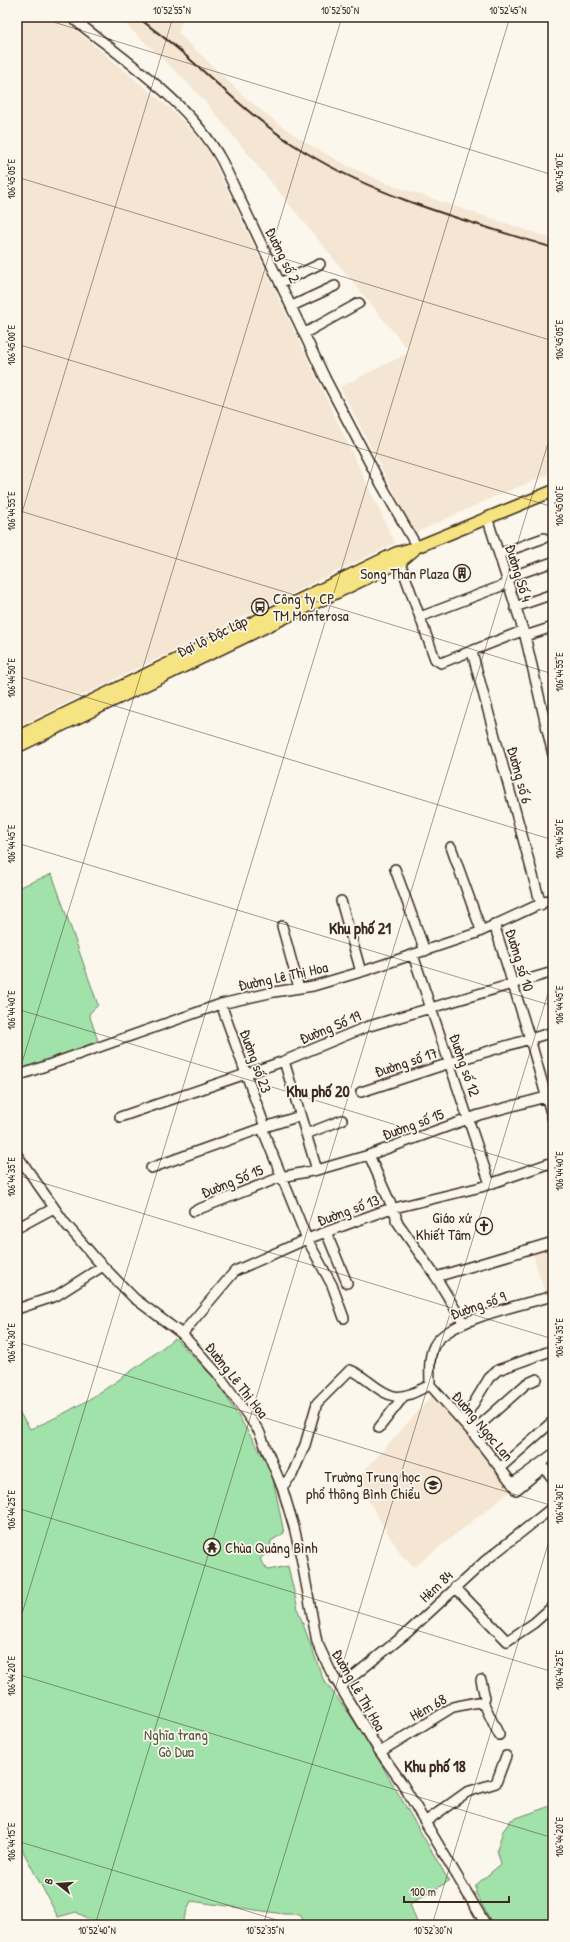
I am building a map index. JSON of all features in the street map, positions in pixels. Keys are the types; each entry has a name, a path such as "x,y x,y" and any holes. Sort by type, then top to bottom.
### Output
{"main road":[{"name":"Đại lộ Độc Lập","path":"17,737 389,556 417,547 553,490"},
{"name":"Đại lộ Độc Lập","path":"17,747 400,562 417,547"}],"street":[{"name":"Đường số 2","path":"71,17 153,83 201,128 222,161 332,390 417,547"},
{"path":"280,283 320,264"},
{"path":"292,306 335,286"},
{"path":"305,333 359,304"},
{"name":"Đường Số 4","path":"487,517 524,634 553,755"},
{"path":"499,554 544,538"},
{"path":"400,562 435,659 441,663 524,634 553,627"},
{"path":"420,617 504,584 512,576 553,562"},
{"path":"515,607 553,594"},
{"name":"Đường số 6","path":"472,652 541,905"},
{"name":"Đường số 10","path":"451,847 481,930"},
{"path":"395,868 425,951"},
{"name":"Đường Lê Thị Hoa","path":"17,1076 221,1004 313,986 413,955 481,930 541,905 553,898"},
{"path":"341,901 361,972"},
{"name":"Đường số 10","path":"494,924 549,1096 553,1120"},
{"path":"282,926 299,988"},
{"name":"Đường số 12","path":"413,955 490,1184"},
{"name":"Đường Số 19","path":"120,1117 284,1061 366,1027 553,972"},
{"name":"Đường số 23","path":"221,1004 281,1177 307,1239 332,1285 344,1318"},
{"name":"Đường số 17","path":"360,1092 449,1063 553,1032"},
{"path":"284,1061 317,1170"},
{"name":"Đường số 15","path":"281,1177 317,1170 369,1155 468,1119 549,1096"},
{"path":"151,1168 300,1116"},
{"path":"306,1134 342,1120"},
{"name":"Đường Lê Thị Hoa","path":"17,1155 65,1223 102,1266 134,1298 182,1334 218,1374 259,1431 282,1487 301,1557 317,1642 331,1672 380,1752 402,1783 486,1925"},
{"path":"369,1155 396,1216 396,1220 436,1277 463,1322"},
{"name":"Đường số 13","path":"182,1334 236,1271 307,1239 392,1209 490,1184 553,1162"},
{"name":"Đường Số 15","path":"194,1212 281,1177"},
{"path":"17,1228 54,1208"},
{"path":"326,1232 347,1283"},
{"path":"436,1277 553,1242"},
{"path":"17,1308 56,1296 102,1266"},
{"name":"Đường số 9","path":"430,1385 429,1365 434,1345 446,1331 463,1322 553,1296"},
{"path":"463,1421 489,1378 498,1370 553,1350"},
{"path":"282,1487 292,1475 305,1444 317,1403 350,1370 356,1372 383,1393 403,1398"},
{"path":"472,1432 526,1384 537,1379"},
{"path":"379,1428 403,1398 430,1385"},
{"name":"Đường Ngọc Lan","path":"430,1385 463,1421 514,1487"},
{"path":"500,1468 553,1422"},
{"path":"514,1487 553,1454"},
{"path":"514,1487 542,1468 545,1469 553,1478"},
{"name":"Hẻm 84","path":"340,1687 408,1632 455,1587 553,1507"},
{"path":"455,1587 507,1641 534,1623 553,1606"},
{"path":"481,1680 485,1698 483,1704 499,1735"},
{"name":"Hẻm 68","path":"380,1752 453,1708 478,1702 483,1704"},
{"path":"425,1822 467,1792 496,1783 506,1756"}],"shaded area":[{"path":"17,17 60,17 172,110 204,144 214,162 395,543 17,727"},
{"path":"118,17 183,17 178,33 246,98 280,125 310,145 348,166 388,184 553,239 553,473 496,496 415,533 340,387 410,352 208,105 185,80"},
{"path":"553,1245 553,1291 545,1294 532,1251"},
{"name":"Trường Trung học phổ thông Bình Chiểu","path":"433,1395 512,1490 414,1567 401,1555 356,1480"}],"green space":[{"path":"52,874 98,1005 89,1014 98,1041 17,1072 17,888"},
{"name":"Nghĩa trang Gò Dưa","path":"175,1338 216,1380 271,1469 284,1533 271,1541 270,1550 260,1559 268,1570 288,1566 299,1613 323,1679 351,1716 377,1757 449,1881 410,1904 418,1925 305,1925 300,1914 284,1914 191,1901 181,1925 99,1925 76,1912 58,1917 17,1840 17,1409 30,1429 69,1411 106,1389"},
{"path":"553,1805 553,1925 493,1925 476,1893 476,1885 501,1864 497,1850 503,1831 511,1820"}],"railway":[{"path":"138,17 273,130 305,152 334,169 394,196 426,208 553,248"}],"place":[{"name":"Song Than Plaza","path":"462,573"},
{"name":"Công ty CP TM Monterosa","path":"260,607"},
{"name":"Giáo xứ Khiết Tâm","path":"484,1226"},
{"name":"Trường Trung học phổ thông Bình Chiểu","path":"433,1485"},
{"name":"Chùa Quảng Bình","path":"212,1547"}],"district":[{"name":"Khu phố 21","path":"360,928"},
{"name":"Khu phố 20","path":"318,1091"},
{"name":"Khu phố 18","path":"435,1766"}]}
